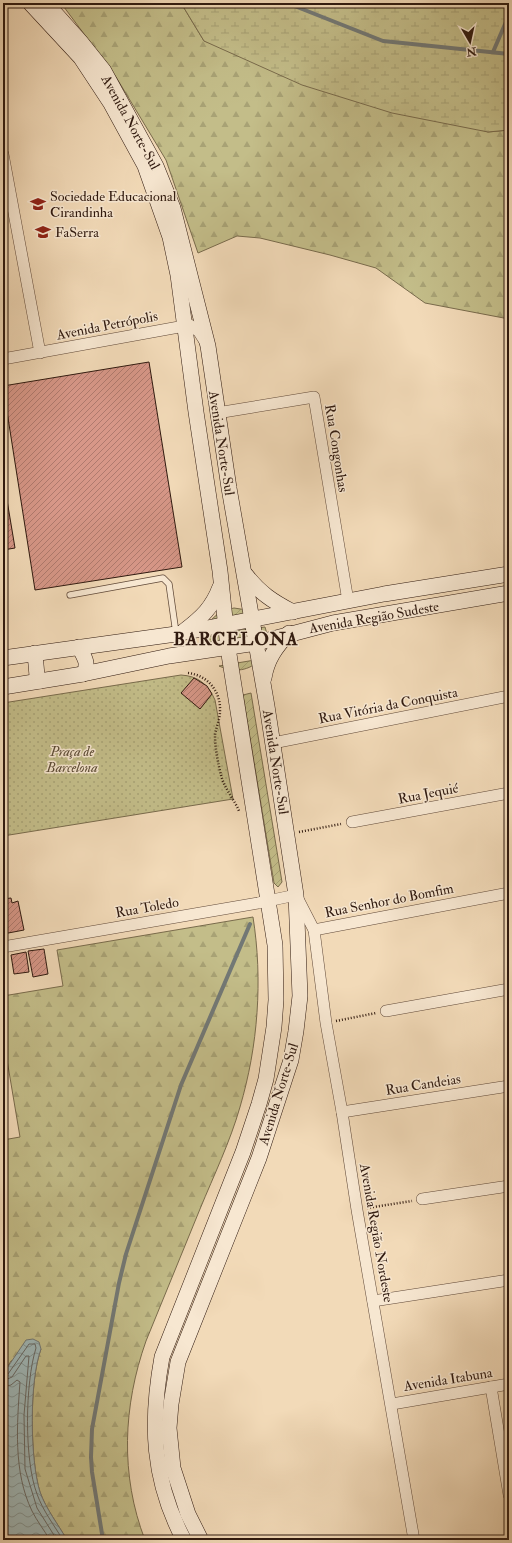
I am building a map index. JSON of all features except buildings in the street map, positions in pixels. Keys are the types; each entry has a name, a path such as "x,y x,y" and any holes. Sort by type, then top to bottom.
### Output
{"main road":[{"name":"Avenida Norte-Sul","path":"30,3 81,58 136,146 145,166 170,237 186,325 196,412 222,584 228,648 269,901 274,945 276,1000 274,1027 266,1079 245,1146 162,1356 157,1381 154,1433 156,1461 171,1514 184,1540"},
{"name":"Avenida Norte-Sul","path":"46,3 80,41 104,71 156,166 173,208 208,346 217,413 257,643 296,895 300,996 291,1060 259,1158 178,1362 171,1404 169,1428 173,1468 188,1514 201,1540"},
{"path":"244,573 259,591 276,603 293,612"},
{"name":"Avenida Região Sudeste","path":"3,658 179,633 348,601 509,574"},
{"path":"179,633 202,618 215,602 222,584"},
{"name":"Avenida Região Sudeste","path":"3,687 83,674 169,656 257,643 289,633 333,623 509,593"},
{"path":"263,683 266,667 274,649 289,633"},
{"path":"79,647 86,661 87,668 83,674"},
{"path":"200,652 220,658 227,666 234,685"},
{"path":"35,653 37,676 40,681"}],"street":[{"path":"3,154 40,354"},
{"path":"186,325 190,325 199,332 208,346"},
{"name":"Avenida Petrópolis","path":"3,359 40,354 186,325"},
{"name":"Rua Congonhas","path":"217,413 314,397 348,601"},
{"name":"Rua Vitória da Conquista","path":"273,743 509,696"},
{"name":"Rua Jequié","path":"352,822 509,793"},
{"name":"Rua Senhor do Bomfim","path":"296,895 314,930 509,893"},
{"name":"Rua Toledo","path":"3,947 296,895"},
{"name":"Avenida Região Nordeste","path":"314,930 326,1023 414,1540"},
{"path":"386,1011 509,989"},
{"name":"Rua Candeias","path":"342,1112 509,1086"},
{"path":"422,1199 509,1186"},
{"path":"373,1302 509,1280"},
{"name":"Avenida Itabuna","path":"392,1404 509,1384"},
{"path":"491,1387 509,1495"}],"lane":[{"path":"70,596 163,578 169,584 179,633"}],"path":[{"path":"188,673 205,679 215,689 218,696 220,712 215,740 221,774 224,785 240,812"},
{"path":"286,834 352,822"},
{"path":"326,1023 386,1011"},
{"path":"357,1210 422,1199"}],"green space":[{"path":"61,3 181,3 204,41 488,132 509,130 509,319 425,303 376,268 260,238 237,236 198,253 166,160 116,77"},
{"path":"181,3 509,3 509,130 488,132 392,113 302,85 204,41"},
{"path":"234,608 247,610 253,613 211,620 221,611"},
{"path":"265,627 267,634 205,645 204,638 234,631"},
{"path":"261,659 252,666 242,670 231,670 219,666"},
{"name":"Praça de Barcelona","path":"181,675 192,677 202,682 209,689 215,700 233,799 3,836 3,703"},
{"path":"251,693 282,882 278,887 274,883 243,695"},
{"path":"253,917 258,965 257,1013 255,1037 246,1084 227,1146 146,1341 138,1366 133,1390 129,1415 128,1466 131,1491 145,1540 67,1540 40,1492 34,1461 32,1420 34,1380 41,1349 11,1361 3,1374 3,1140 20,1137 3,1036 3,996 63,986 57,950"}],"water":[{"path":"33,1339 39,1342 41,1349 34,1380 32,1420 34,1461 40,1492 45,1504 67,1540 3,1540 3,1374 26,1340"}],"waterway":[{"path":"287,3 383,41 509,54"},
{"path":"493,52 509,15"},
{"path":"103,1540 92,1472 92,1429 119,1283 126,1254 181,1085 250,924"}],"place":[{"name":"Sociedade Educacional Cirandinha","path":"38,204"},
{"name":"FaSerra","path":"43,232"}],"district":[{"name":"BARCELONA","path":"236,639"}]}
